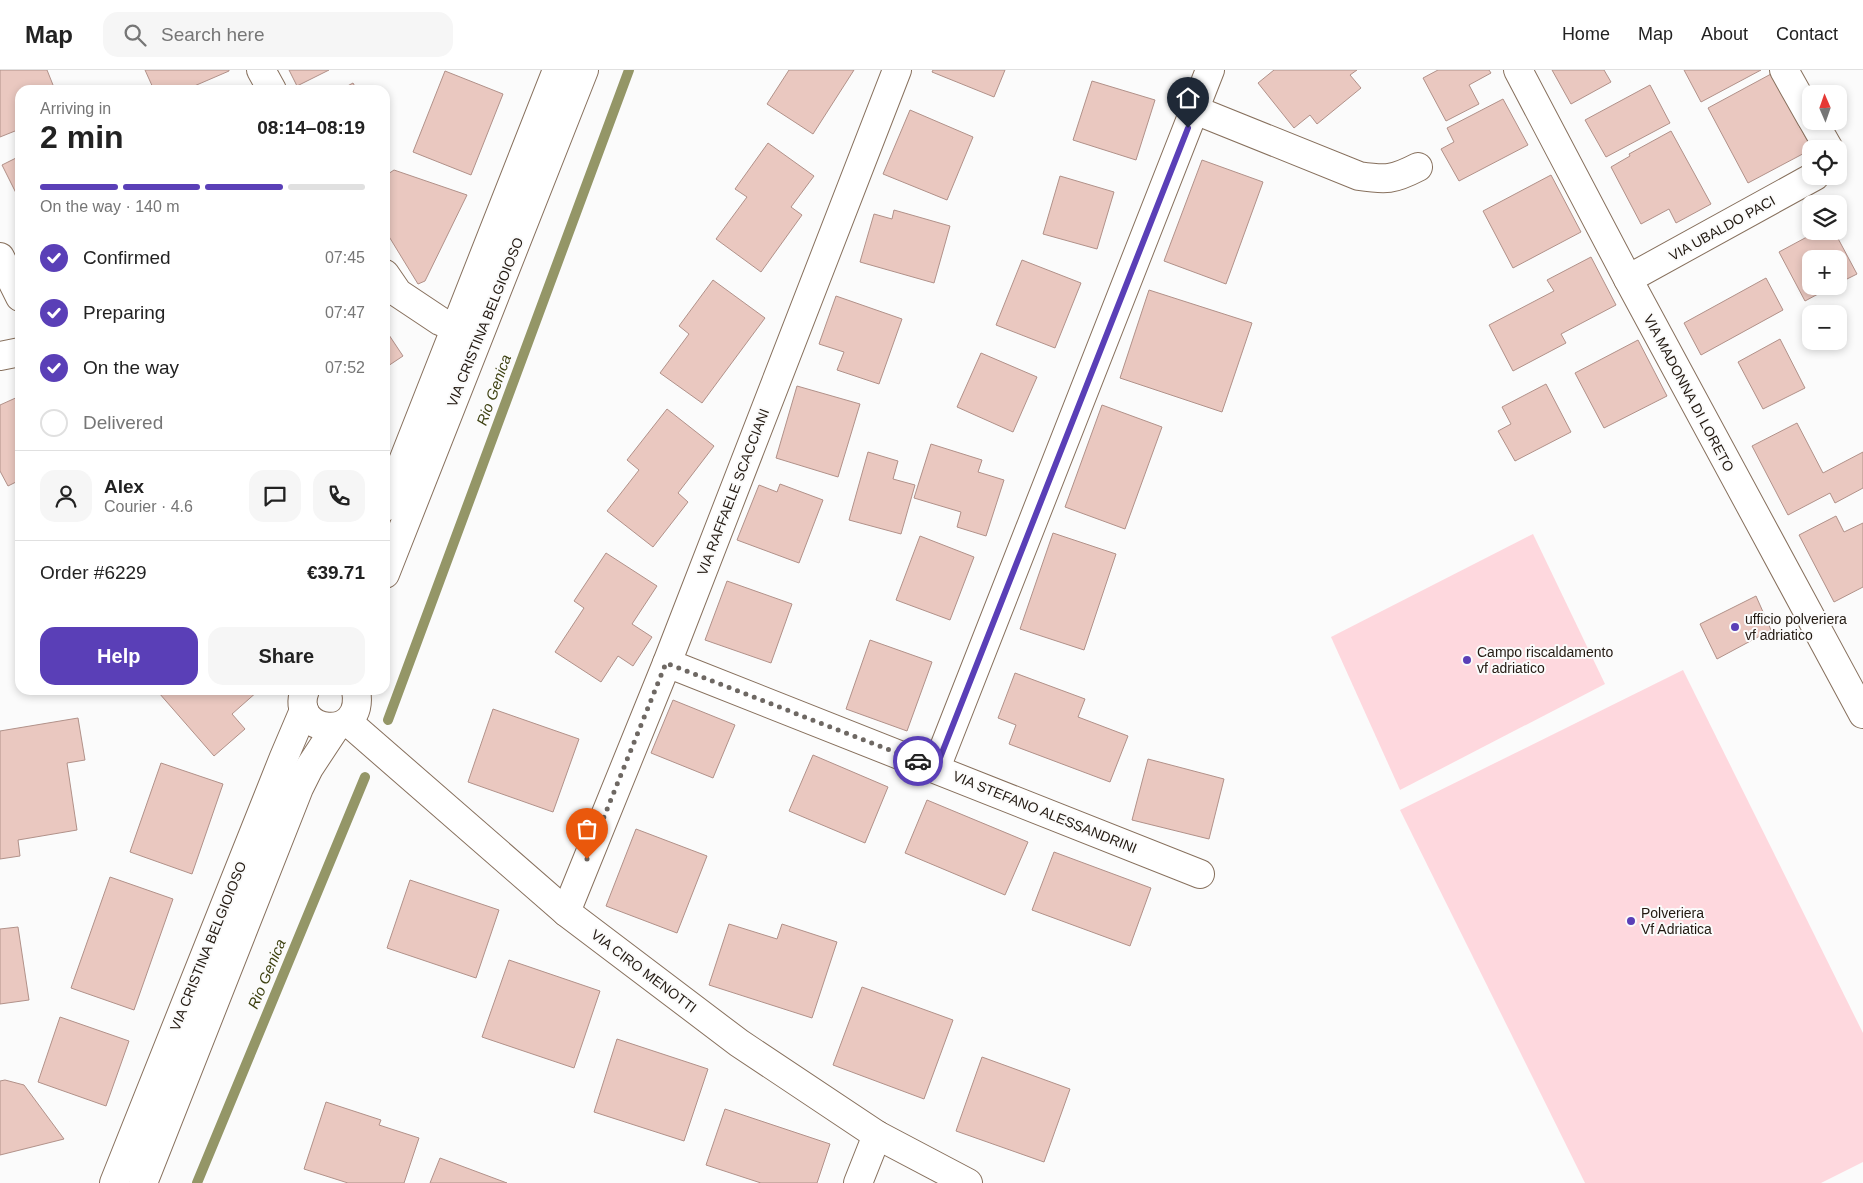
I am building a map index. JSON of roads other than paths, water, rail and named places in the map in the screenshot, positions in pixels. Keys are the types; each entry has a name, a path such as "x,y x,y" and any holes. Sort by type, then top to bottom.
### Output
{"street":[{"path":"261,70 269,85"},
{"name":"VIA CRISTINA BELGIOIOSO","path":"390,494 558,70"},
{"name":"VIA CRISTINA BELGIOIOSO","path":"390,561 584,70"},
{"name":"VIA RAFFAELE SCACCIANI","path":"566,912 666,663 897,70"},
{"path":"936,768 1210,70"},
{"name":"VIA MADONNA DI LORETO","path":"1518,70 1628,279 1863,714"},
{"path":"1784,70 1802,102"},
{"path":"1195,110 1359,176 1385,180 1401,176 1418,167"},
{"name":"VIA UBALDO PACI","path":"1628,279 1802,184"},
{"path":"0,257 15,287"},
{"path":"390,282 398,294 440,322 456,328"},
{"path":"0,356 15,353"},
{"name":"VIA STEFANO ALESSANDRINI","path":"666,663 936,768 1200,874"},
{"name":"VIA CRISTINA BELGIOIOSO","path":"143,1183 299,788 309,768 342,724 355,713 358,702 357,695"},
{"name":"VIA CRISTINA BELGIOIOSO","path":"305,700 309,719 326,728 342,724"},
{"name":"VIA CRISTINA BELGIOIOSO","path":"114,1183 305,700"},
{"name":"VIA CIRO MENOTTI","path":"342,724 566,912 739,1042 877,1135 968,1183"},
{"path":"858,1183 877,1135"}],"waterway":[{"name":"Rio Genica","path":"388,720 629,70"},
{"name":"Rio Genica","path":"197,1183 365,777"}],"place":[{"name":"ufficio polveriera vf adriatico","path":"1735,627"},
{"name":"Campo riscaldamento vf adriatico","path":"1467,660"},
{"name":"Polveriera Vf Adriatica","path":"1631,921"}]}
